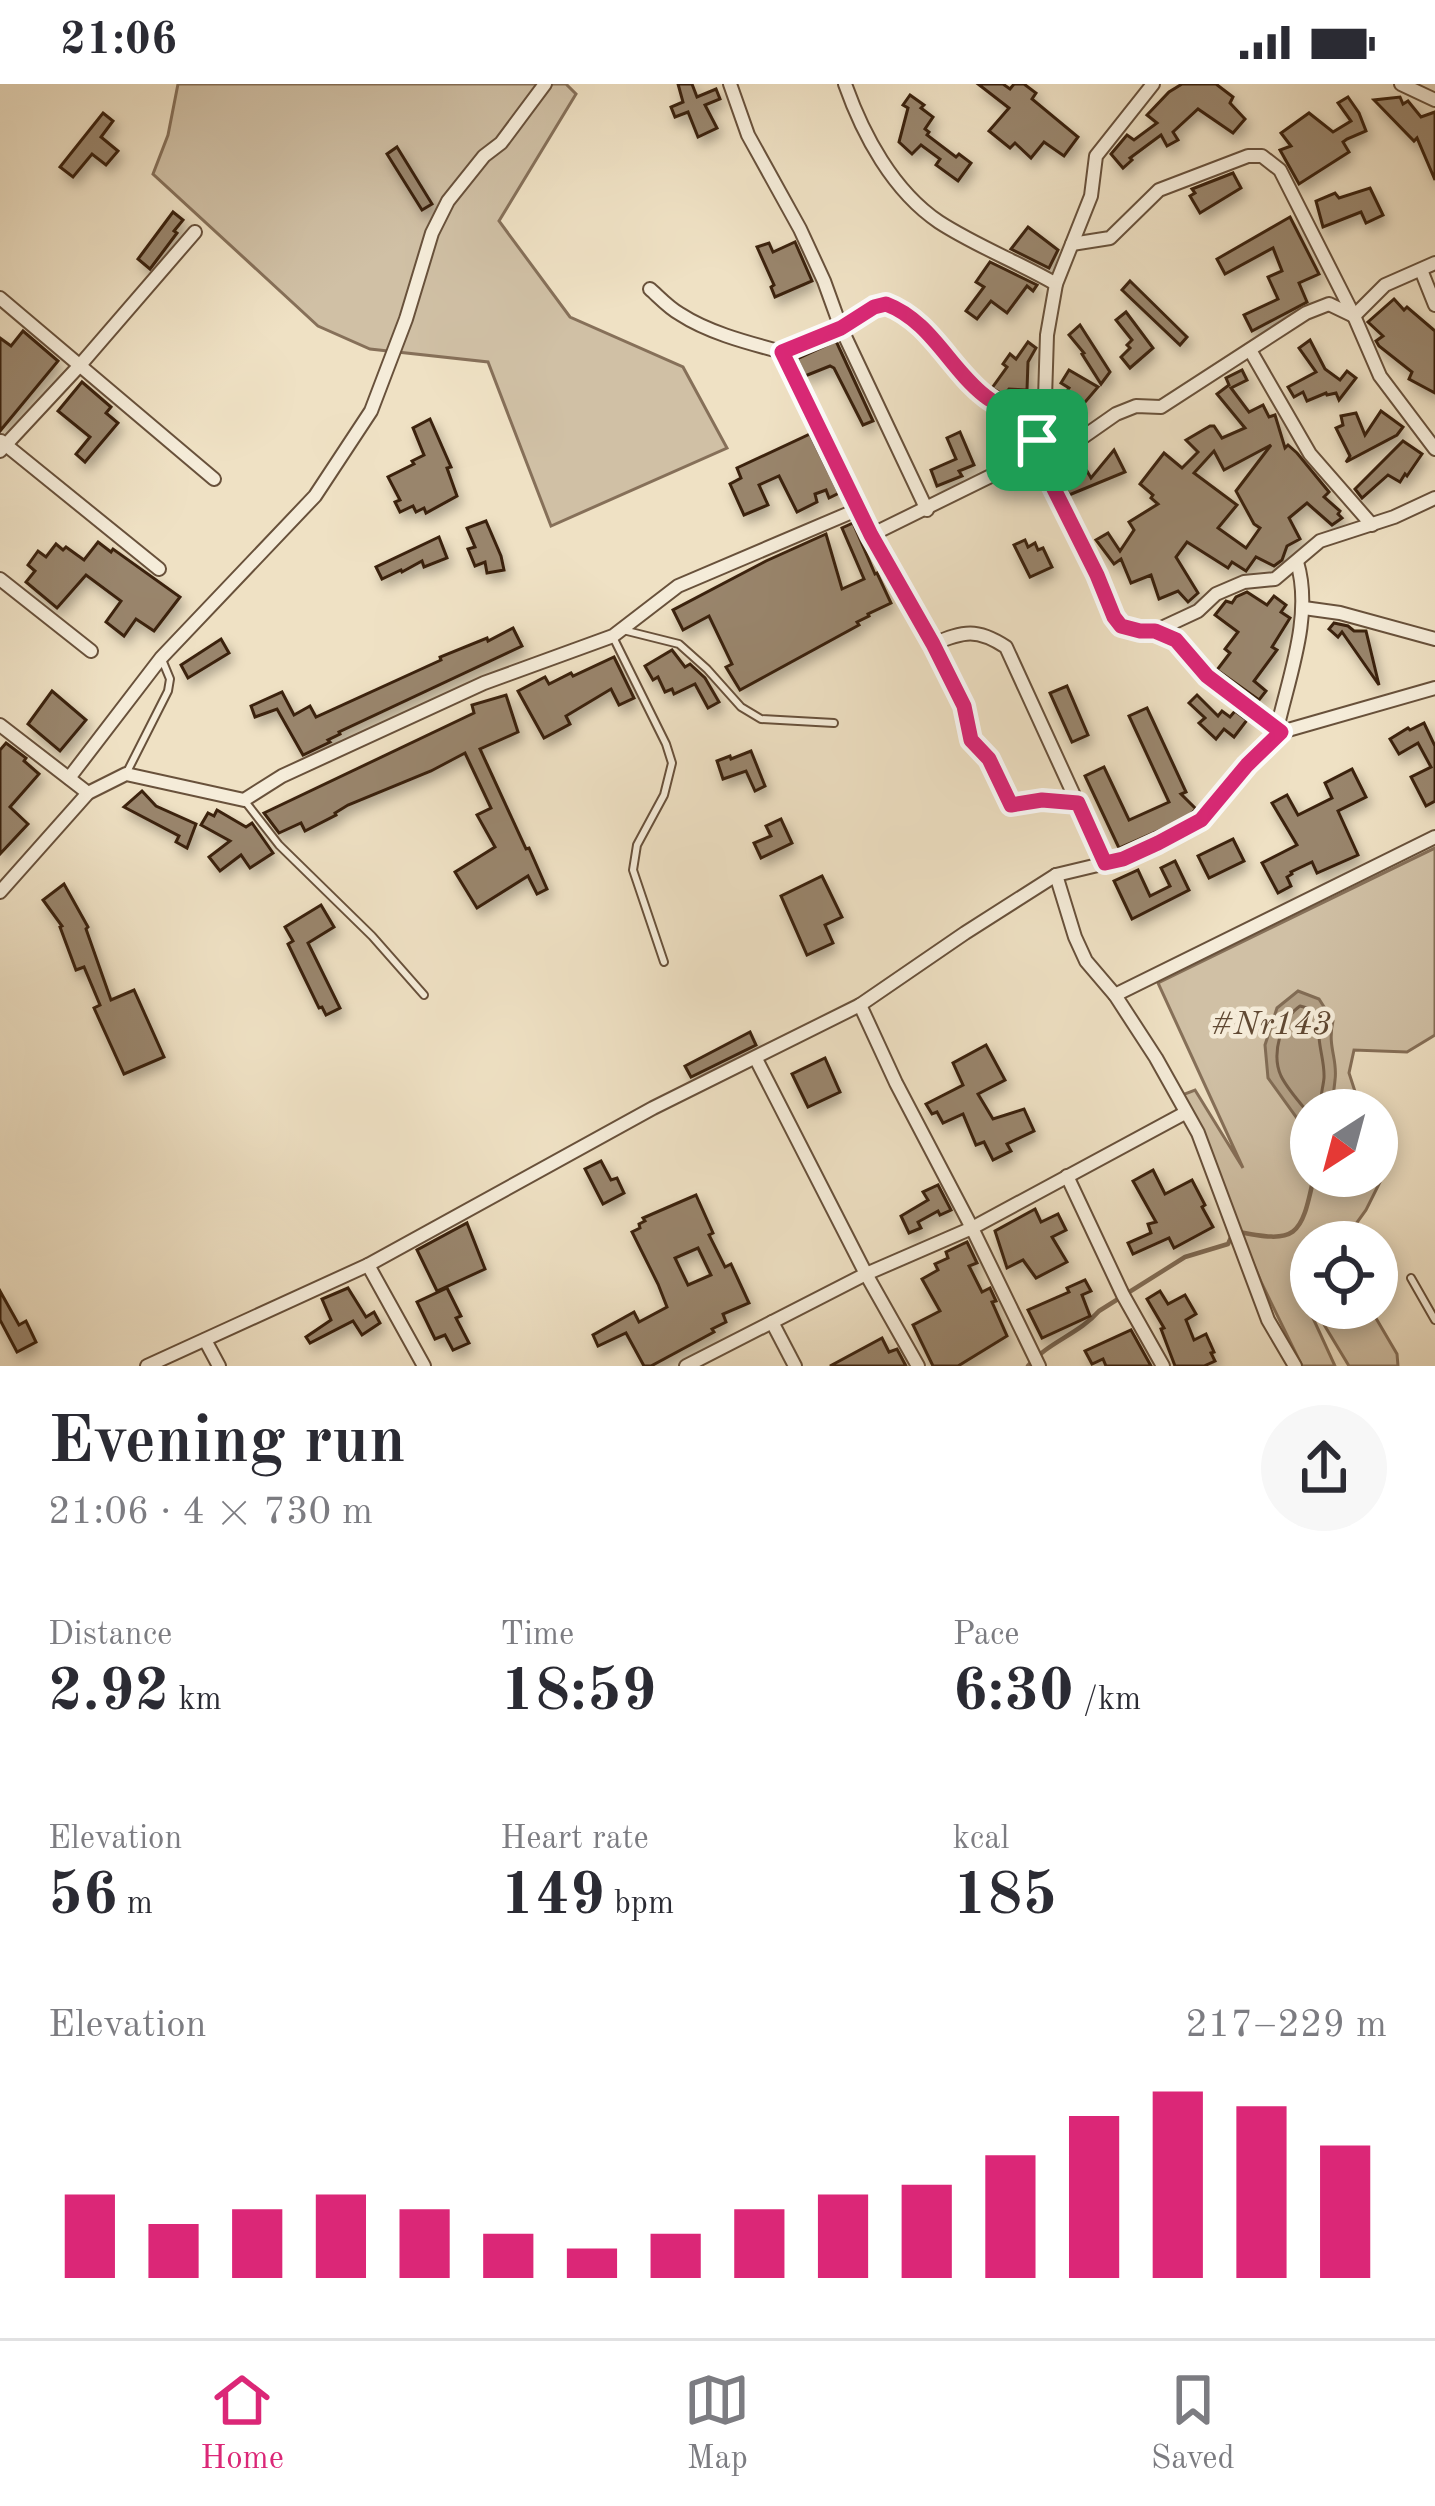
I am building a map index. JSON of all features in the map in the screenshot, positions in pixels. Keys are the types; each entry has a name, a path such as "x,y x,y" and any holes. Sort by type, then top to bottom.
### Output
{"street":[{"path":"69,778 161,658 315,496 371,411 432,233 448,201 484,156 501,143 544,84"},
{"path":"730,84 748,135 800,230 928,509"},
{"path":"845,84 867,136 922,208 952,230 1056,284"},
{"path":"1154,84 1096,156 1091,196 1056,284 1047,334 1039,459 1121,626 1176,640 1207,676 1279,730"},
{"path":"1401,84 1435,100"},
{"path":"1072,244 1110,238 1159,190 1248,156 1262,156 1280,170 1380,376 1435,449"},
{"path":"159,569 2,445 81,364 195,232"},
{"path":"1354,316 1385,285 1435,263"},
{"path":"1421,270 1435,305"},
{"path":"650,289 678,314 782,352 841,328 874,307 886,304 899,309 924,329 982,394 1006,409 1037,440"},
{"path":"0,298 214,479"},
{"path":"871,535 1007,468 1066,449 1116,414 1136,406 1161,407 1306,313 1329,304 1354,316"},
{"path":"1250,350 1310,454 1372,525"},
{"path":"782,352 871,535 964,706 971,740 989,759 1011,805 1042,800 1078,803"},
{"path":"1155,631 1198,611 1216,594 1244,582 1275,579 1320,541 1372,525 1435,497"},
{"path":"0,892 88,794 126,773 244,800 282,776 484,683 618,633 678,586 859,509"},
{"path":"149,1366 368,1265 653,1108 860,1005 1056,875 1123,859 1201,820 1279,730 1304,608 1297,562"},
{"path":"0,579 91,651"},
{"path":"1304,608 1435,639"},
{"path":"933,644 958,633 971,633 1006,646 1105,863"},
{"path":"1279,730 1435,688"},
{"path":"0,725 88,794"},
{"path":"1115,995 1435,837"},
{"path":"1056,875 1086,961 1115,995 1198,1133 1268,1320 1294,1366"},
{"path":"860,1005 1039,1366"},
{"path":"755,1059 918,1366"},
{"path":"686,1366 866,1274 972,1228 1186,1113"},
{"path":"1067,1176 1162,1366"},
{"path":"368,1265 424,1366"},
{"path":"772,1322 795,1366"},
{"path":"205,1340 219,1366"}],"lane":[{"path":"618,633 679,644 726,694 761,719 834,723"},
{"path":"618,633 671,763 664,795 637,845 633,870 664,962"},
{"path":"126,773 169,691 161,658"},
{"path":"244,800 279,845 372,935 424,995"},
{"path":"1411,1278 1435,1320"}],"green space":[{"path":"178,84 566,84 576,94 499,221 570,317 683,367 727,448 551,526 488,362 370,349 318,326 153,174 168,135"},
{"name":"#Nr143","path":"1435,848 1435,1035 1407,1052 1354,1050 1349,1073 1354,1089 1290,1089 1290,1197 1372,1197 1358,1221 1290,1221 1290,1329 1318,1329 1335,1366 1302,1366 1262,1284 1182,1095 1195,1090 1243,1168 1158,983"},
{"path":"1327,1329 1382,1329 1397,1354 1398,1366 1349,1366"}],"water":[{"path":"1298,991 1319,999 1333,1021 1335,1089 1290,1089 1290,1109 1268,1078 1265,1045 1277,1008"}],"building":[{"path":"678,84 692,84 697,97 716,89 720,99 705,105 717,128 698,137 688,112 675,117 671,107 683,102"},
{"path":"978,84 1003,84 1010,89 1024,84 1036,93 1032,99 1078,137 1064,156 1044,142 1031,158 1015,143 1010,148 989,131 1009,108"},
{"path":"1182,84 1216,84 1233,97 1230,103 1245,119 1233,133 1198,109 1173,132 1178,140 1167,146 1161,135 1123,168 1111,154 1127,135 1134,140 1157,123 1147,115"},
{"path":"910,95 933,117 925,129 927,135 971,163 958,181 936,165 940,159 921,145 912,154 899,142 908,108 903,105"},
{"path":"1348,97 1366,131 1343,142 1349,152 1299,184 1280,150 1291,146 1281,133 1309,113 1333,132 1351,121 1338,103"},
{"path":"1400,97 1421,117 1435,112 1435,180 1417,138 1414,141 1374,100"},
{"path":"103,113 113,121 101,137 118,151 106,165 92,154 73,177 60,167"},
{"path":"397,147 432,204 422,210 387,154"},
{"path":"1233,173 1241,188 1200,213 1190,196 1195,193 1192,189"},
{"path":"1370,188 1383,215 1366,223 1361,212 1323,227 1316,201"},
{"path":"173,212 183,220 150,269 138,259"},
{"path":"1290,217 1319,274 1299,283 1307,302 1252,331 1244,315 1278,299 1268,277 1282,271 1273,248 1225,274 1217,259"},
{"path":"1028,227 1058,250 1049,268 1011,249"},
{"path":"795,242 812,281 775,297 757,247 769,243 773,252"},
{"path":"990,262 1037,285 1033,291 1027,286 1007,313 991,301 977,319 966,311 984,287 976,282"},
{"path":"1130,281 1187,337 1180,345 1122,290"},
{"path":"1394,299 1435,331 1435,393 1409,379 1412,372 1376,341 1383,336 1368,322"},
{"path":"1126,312 1153,348 1130,368 1121,357 1132,340 1116,320"},
{"path":"1080,325 1110,372 1101,384 1069,335"},
{"path":"23,331 58,361 0,431 0,338 11,346"},
{"path":"1310,340 1325,369 1340,380 1347,371 1356,378 1339,400 1336,393 1326,393 1307,401 1303,392 1294,397 1288,387 1316,372 1299,348"},
{"path":"836,341 873,421 863,425 834,368 805,376 797,359"},
{"path":"1028,342 1036,348 1028,362 1027,390 1009,389 1004,395 992,388 1010,354 1016,359"},
{"path":"1069,370 1098,387 1068,422 1074,430 1048,444 1054,409 1069,388 1061,383"},
{"path":"1242,370 1247,380 1231,388 1249,412 1263,405 1269,417 1275,415 1285,448 1288,445 1297,453 1329,492 1324,497 1342,518 1332,525 1307,503 1289,518 1300,539 1287,546 1282,560 1274,566 1256,557 1246,571 1232,562 1228,568 1187,542 1176,557 1198,593 1188,602 1178,591 1159,599 1151,575 1131,583 1121,559 1114,564 1096,540 1108,533 1120,551 1134,530 1129,522 1158,504 1140,484 1164,453 1182,468 1198,452 1186,440 1210,426 1222,438 1245,428 1217,394 1229,385 1226,378","holes":["1271,445 1236,491 1260,528 1246,548 1218,528 1237,505 1194,473 1214,451 1224,470"]},
{"path":"82,382 111,407 106,413 118,423 85,462 76,454 90,437 58,411"},
{"path":"1381,411 1403,427 1397,435 1346,462 1350,456 1336,428 1343,425 1341,416 1356,413 1365,435"},
{"path":"430,419 451,467 447,468 457,496 426,513 424,508 416,512 413,506 400,512 395,502 400,500 388,477 424,455 413,428"},
{"path":"960,432 974,465 959,471 962,476 937,486 931,470 956,459 947,438"},
{"path":"810,434 839,493 829,498 826,490 815,494 817,502 797,512 779,476 759,485 768,505 744,515 730,484 741,478 737,468"},
{"path":"1403,441 1422,454 1407,476 1400,482 1388,475 1362,498 1355,489"},
{"path":"1114,450 1125,472 1069,495 1057,463 1077,454 1091,478"},
{"path":"486,521 504,570 487,573 485,562 475,566 468,549 475,547 467,528"},
{"path":"853,523 891,603 740,690 726,667 732,664 709,616 683,630 673,610 826,534 842,589 864,579 842,528"},
{"path":"439,537 447,558 424,567 422,561 382,579 376,567"},
{"path":"1025,540 1028,547 1035,543 1038,550 1043,548 1052,567 1030,577 1014,545"},
{"path":"98,542 180,597 154,631 136,619 124,636 106,622 121,601 86,575 57,608 26,582 35,571 28,565 38,551 46,557 56,544 84,560"},
{"path":"1247,592 1267,605 1274,596 1286,605 1281,612 1290,618 1272,647 1277,650 1254,681 1266,691 1259,700 1217,670 1238,632 1215,615 1226,601 1232,603"},
{"path":"1334,623 1366,631 1379,685 1342,632 1338,637 1329,629"},
{"path":"513,628 522,646 339,732 303,755 277,709 255,717 251,706 282,692 294,715 310,706 316,717 440,657"},
{"path":"221,639 229,653 188,678 181,665"},
{"path":"672,650 685,667 690,664 705,678 719,702 708,708 695,684 674,694 672,689 665,692 658,677 653,680 645,666"},
{"path":"614,657 634,698 619,705 611,689 566,716 570,724 544,738 518,691 545,677 549,684 573,676"},
{"path":"1067,686 1088,735 1072,742 1050,693"},
{"path":"52,691 86,720 60,751 28,724"},
{"path":"506,695 518,732 480,749 547,889 537,894 528,876 477,908 455,872 495,847 477,815 491,808 465,753 348,805 305,831 301,823 279,833 264,813 474,713 472,705"},
{"path":"1197,695 1218,716 1222,711 1230,717 1235,711 1247,720 1234,737 1224,729 1216,739 1199,723 1205,718 1189,703"},
{"path":"1147,708 1186,792 1181,794 1196,809 1185,819 1119,848 1085,776 1104,767 1129,820 1169,802 1129,716"},
{"path":"1424,723 1435,746 1435,801 1426,806 1411,777 1431,767 1418,743 1399,754 1390,739"},
{"path":"6,743 39,774 10,807 28,824 0,854 0,750"},
{"path":"751,751 765,786 755,791 746,771 723,779 717,761"},
{"path":"1352,769 1366,797 1338,811 1358,855 1317,873 1312,862 1291,872 1287,877 1291,886 1278,893 1262,863 1297,845 1272,803 1287,795 1298,815 1332,798 1325,783"},
{"path":"142,791 156,806 196,824 187,848 176,842 179,836 124,807"},
{"path":"217,810 246,827 252,823 273,853 250,868 241,855 220,871 209,857 230,841 201,825 208,813 214,816"},
{"path":"781,819 792,843 761,858 754,843 771,836 766,826"},
{"path":"1233,839 1244,861 1209,878 1198,856"},
{"path":"1175,861 1189,890 1132,919 1114,881 1138,870 1150,896 1170,886 1161,868"},
{"path":"822,876 842,917 825,925 833,943 807,955 781,896"},
{"path":"64,884 88,927 111,1000 134,990 164,1057 124,1074 94,1008 100,1005 84,967 76,970 62,926 43,900"},
{"path":"321,905 334,927 308,943 340,1008 326,1015 288,944 293,941 285,927"},
{"path":"750,1032 756,1045 691,1077 685,1066"},
{"path":"986,1045 1005,1080 978,1094 993,1119 1024,1109 1034,1131 1007,1144 1011,1151 993,1160 984,1142 976,1145 963,1114 943,1123 926,1104 963,1085 953,1063"},
{"path":"825,1058 840,1092 808,1107 792,1074"},
{"path":"601,1161 624,1193 603,1204 585,1169"},
{"path":"1153,1170 1165,1194 1192,1180 1213,1227 1174,1248 1169,1238 1133,1254 1128,1243 1151,1233 1148,1224 1156,1222 1133,1181"},
{"path":"938,1185 951,1210 940,1215 938,1211 909,1233 901,1216 928,1200 923,1192"},
{"path":"696,1195 713,1233 709,1235 725,1267 731,1264 749,1303 723,1314 726,1322 714,1332 651,1366 644,1366 626,1333 598,1346 593,1335 634,1312 639,1322 667,1307 632,1232 640,1228 643,1218","holes":["698,1248 711,1275 688,1285 675,1258"]},
{"path":"1035,1209 1041,1222 1058,1214 1066,1230 1052,1237 1067,1262 1036,1278 1023,1260 1007,1268 995,1231"},
{"path":"467,1223 485,1269 437,1291 417,1250"},
{"path":"967,1242 977,1263 969,1266 982,1292 990,1288 1007,1336 958,1366 933,1366 913,1325 940,1311 922,1279 938,1270 935,1264 948,1258 946,1252"},
{"path":"1085,1280 1091,1291 1082,1295 1090,1316 1042,1338 1028,1310"},
{"path":"348,1288 366,1317 374,1312 380,1323 362,1335 353,1321 310,1343 306,1337 331,1320 322,1299"},
{"path":"447,1288 469,1343 453,1350 445,1335 435,1339 417,1302"},
{"path":"0,1291 19,1325 26,1321 36,1342 17,1352 0,1320"},
{"path":"1160,1291 1168,1304 1185,1295 1196,1314 1186,1320 1194,1340 1206,1334 1215,1361 1175,1366 1164,1328 1147,1299"},
{"path":"1131,1330 1151,1366 1106,1366 1103,1359 1092,1364 1085,1351"},
{"path":"882,1338 889,1352 897,1349 906,1366 830,1366"}],"waterway":[{"path":"1028,1366 1099,1311 1185,1257 1228,1244 1234,1231 1271,1237 1293,1232 1309,1197"}],"route":[{"path":"886,304 924,329 982,394 1006,409 1037,440 1039,459 1121,626 1176,640 1207,676 1281,732 1201,820 1123,859 1105,863 1078,803 1042,800 1011,805 989,759 971,740 964,706 871,535 782,352 886,304"}]}
